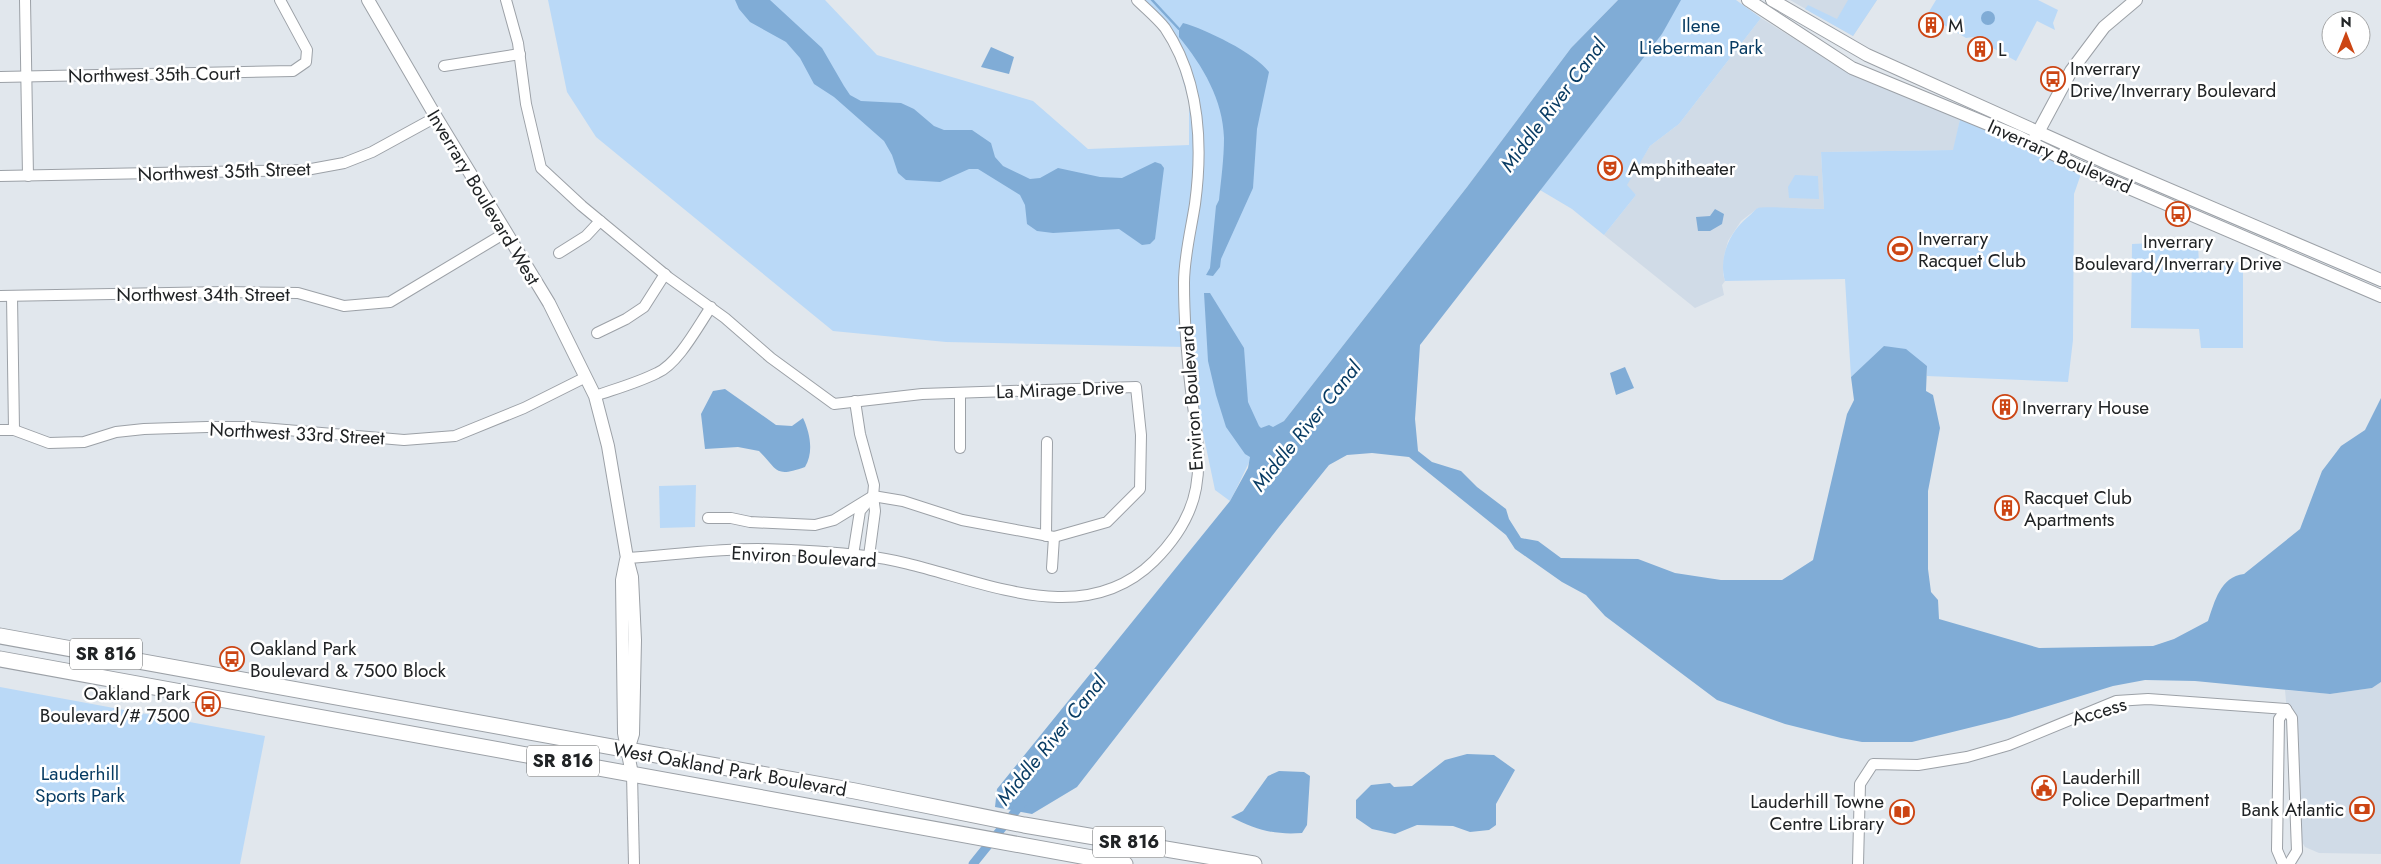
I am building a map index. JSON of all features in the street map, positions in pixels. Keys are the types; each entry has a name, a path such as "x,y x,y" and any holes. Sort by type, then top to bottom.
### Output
{"main road":[{"name":"West Oakland Park Boulevard","path":"0,636 855,791 1024,825 1254,864"},
{"name":"West Oakland Park Boulevard","path":"0,658 1012,842 1122,864"},
{"path":"141,684 156,680 163,675 168,666"},
{"path":"177,690 185,682 211,674"},
{"path":"365,725 390,717 400,708"},
{"path":"390,730 399,721 425,713"},
{"path":"821,808 839,805 848,801 855,791"}],"street":[{"path":"25,0 28,176"},
{"name":"Northwest 35th Court","path":"0,77 293,71 306,62 307,50 280,0"},
{"name":"Inverrary Boulevard West","path":"368,0 505,233 549,303 595,396 608,446 627,558 622,580 624,733 632,774 634,864"},
{"path":"506,0 518,42 526,104 540,168 600,221 665,274 711,307 771,358 834,404 855,401 860,434 874,485 875,511 869,556"},
{"name":"Environ Boulevard","path":"627,558 757,549 869,556 1047,598 1076,598 1105,591 1136,575 1163,552 1186,520 1196,490 1199,459 1187,358 1184,280 1197,191 1199,130 1189,79 1178,51 1163,26 1137,0"},
{"name":"Inverrary Boulevard","path":"1748,0 1852,68 2032,143 2080,166 2381,296"},
{"name":"Inverrary Boulevard","path":"1772,0 1867,55 2107,163 2381,280"},
{"path":"2032,143 2070,71 2104,27 2136,0"},
{"path":"444,66 520,54"},
{"name":"Northwest 35th Street","path":"0,176 306,170 344,163 372,152 436,117"},
{"name":"Inverrary Boulevard West","path":"559,253 586,236 600,221"},
{"name":"Northwest 34th Street","path":"0,296 225,292 298,293 344,306 390,302 505,233"},
{"path":"597,333 626,319 644,307 665,274"},
{"path":"12,296 14,430"},
{"path":"595,396 658,373 669,364 688,341 711,307"},
{"name":"Northwest 33rd Street","path":"0,430 14,430 49,443 84,442 116,432 144,429 207,427 251,427 404,440 455,436 524,408 586,377"},
{"name":"La Mirage Drive","path":"855,401 960,392 1136,387 1141,435 1140,489 1107,522 1050,536 962,520 903,501 873,496"},
{"path":"960,392 960,448"},
{"path":"1047,442 1052,568"},
{"path":"708,518 731,518 750,522 815,526 834,520 873,496"},
{"path":"854,555 860,511 873,496"},
{"name":"Access","path":"1858,864 1860,784 1873,764 1918,765 1967,757 2009,745 2116,701 2148,699 2286,709"},
{"path":"2283,864 2277,850 2279,719 2286,709 2292,718 2297,851 2289,864"}],"shaded area":[{"path":"1790,0 1877,0 1853,36"},
{"path":"1761,18 1849,73 1960,119 1954,150 1821,152 1824,209 1758,208 1741,221 1728,241 1724,256 1723,274 1725,281 1722,285 1724,295 1695,308 1604,235 1636,195 1626,185 1650,146 1679,124"},
{"path":"2381,682 2381,854 2319,853 2305,847 2298,836 2285,690 2330,694 2372,688"}],"green space":[{"path":"548,0 825,0 877,55 1033,101 1088,149 1189,145 1189,102 1167,26 1134,0 1618,0 1571,48 1467,187 1284,421 1274,428 1258,446 1230,501 1215,490 1185,347 946,342 833,331 596,137 567,92"},
{"name":"Ilene Lieberman Park","path":"1678,0 1736,0 1761,18 1679,124 1650,146 1627,185 1636,195 1604,235 1572,209 1540,190 1662,34"},
{"path":"1848,0 1877,0 1853,36 1805,9 1808,5 1837,19"},
{"path":"1936,0 2038,0 2058,10 2053,23 2055,30 2037,21 2016,61 1973,37 1966,38 1927,15"},
{"name":"Inverrary Racquet Club","path":"1960,119 2014,141 2081,174 2074,194 2073,340 2068,382 1927,376 1927,366 1885,346 1851,377 1845,279 1725,281 1723,263 1727,245 1736,229 1757,209 1770,207 1824,209 1821,152 1953,150"},
{"path":"1795,175 1818,176 1819,199 1789,198 1788,187"},
{"path":"2132,244 2198,245 2199,264 2243,262 2243,348 2201,348 2199,329 2131,328"},
{"path":"696,485 695,527 660,528 659,486"},
{"name":"Lauderhill Sports Park","path":"0,687 265,736 240,864 0,864"}],"water":[{"path":"735,0 770,0 822,48 850,95 861,101 901,103 914,109 934,126 944,130 972,130 991,143 995,157 1003,166 1030,179 1040,178 1058,168 1100,177 1122,178 1155,162 1161,164 1164,168 1155,239 1150,244 1142,245 1119,229 1053,233 1037,231 1027,224 1025,205 1020,195 978,169 969,169 940,182 906,180 898,173 892,155 884,141 834,97 814,84 800,58 786,42 750,22 739,9"},
{"path":"1618,0 1681,0 1662,34 1420,345 1415,419 1418,451 1432,462 1461,471 1477,487 1506,509 1509,519 1521,538 1538,541 1561,558 1638,559 1675,573 1721,580 1782,580 1813,560 1847,414 1854,400 1851,377 1884,346 1906,349 1927,366 1926,391 1933,395 1940,428 1928,491 1928,569 1931,592 1938,600 1939,619 2039,648 2153,646 2174,639 2208,621 2216,598 2229,580 2244,574 2300,529 2322,471 2341,446 2365,430 2381,398 2381,682 2372,688 2330,694 2195,681 2145,680 2113,686 2009,718 1912,742 1862,742 1841,738 1785,724 1717,700 1605,616 1586,595 1562,582 1515,549 1506,535 1409,457 1372,453 1347,455 1329,465 1077,787 1032,814 995,807 997,789 1230,501 1248,468 1250,457 1245,454 1226,427 1216,395 1208,361 1204,293 1210,293 1244,348 1248,402 1259,426 1261,428 1269,425 1273,427 1284,421 1467,187 1571,48"},
{"path":"1985,11 1991,11 1995,18 1991,25 1985,25 1981,21 1981,15"},
{"path":"1183,23 1229,43 1253,57 1269,72 1257,129 1253,188 1221,259 1220,267 1213,276 1206,275 1210,268 1216,206 1219,200 1224,154 1223,124 1216,97 1204,72 1179,37 1179,29"},
{"path":"991,47 1014,57 1009,74 981,67"},
{"path":"1715,209 1724,214 1722,224 1710,231 1698,231 1696,217 1710,216"},
{"path":"1625,367 1634,388 1616,395 1610,373"},
{"path":"725,389 776,425 792,426 803,418 810,442 808,461 805,467 782,472 774,467 759,451 738,447 705,449 701,414 713,391"},
{"path":"1467,754 1494,755 1515,770 1496,804 1496,825 1489,830 1470,832 1453,826 1417,825 1395,834 1372,829 1356,818 1356,800 1371,785 1390,783 1394,787 1412,786 1445,760"},
{"path":"1279,771 1304,772 1310,776 1307,825 1302,833 1265,831 1231,817 1243,811 1268,776"}],"waterway":[{"path":"1152,0 1179,29"},
{"name":"Middle River Canal","path":"973,864 1023,802"}],"place":[{"name":"M","path":"1931,25"},
{"name":"L","path":"1980,49"},
{"name":"Inverrary Drive/Inverrary Boulevard","path":"2053,79"},
{"name":"Amphitheater","path":"1610,168"},
{"name":"Inverrary Boulevard/Inverrary Drive","path":"2178,214"},
{"name":"Inverrary Racquet Club","path":"1900,249"},
{"name":"Inverrary House","path":"2005,407"},
{"name":"Racquet Club Apartments","path":"2007,508"},
{"name":"Oakland Park Boulevard & 7500 Block","path":"232,659"},
{"name":"Oakland Park Boulevard/# 7500","path":"208,704"},
{"name":"Lauderhill Police Department","path":"2044,788"},
{"name":"Bank Atlantic","path":"2362,809"},
{"name":"Lauderhill Towne Centre Library","path":"1902,812"}]}
